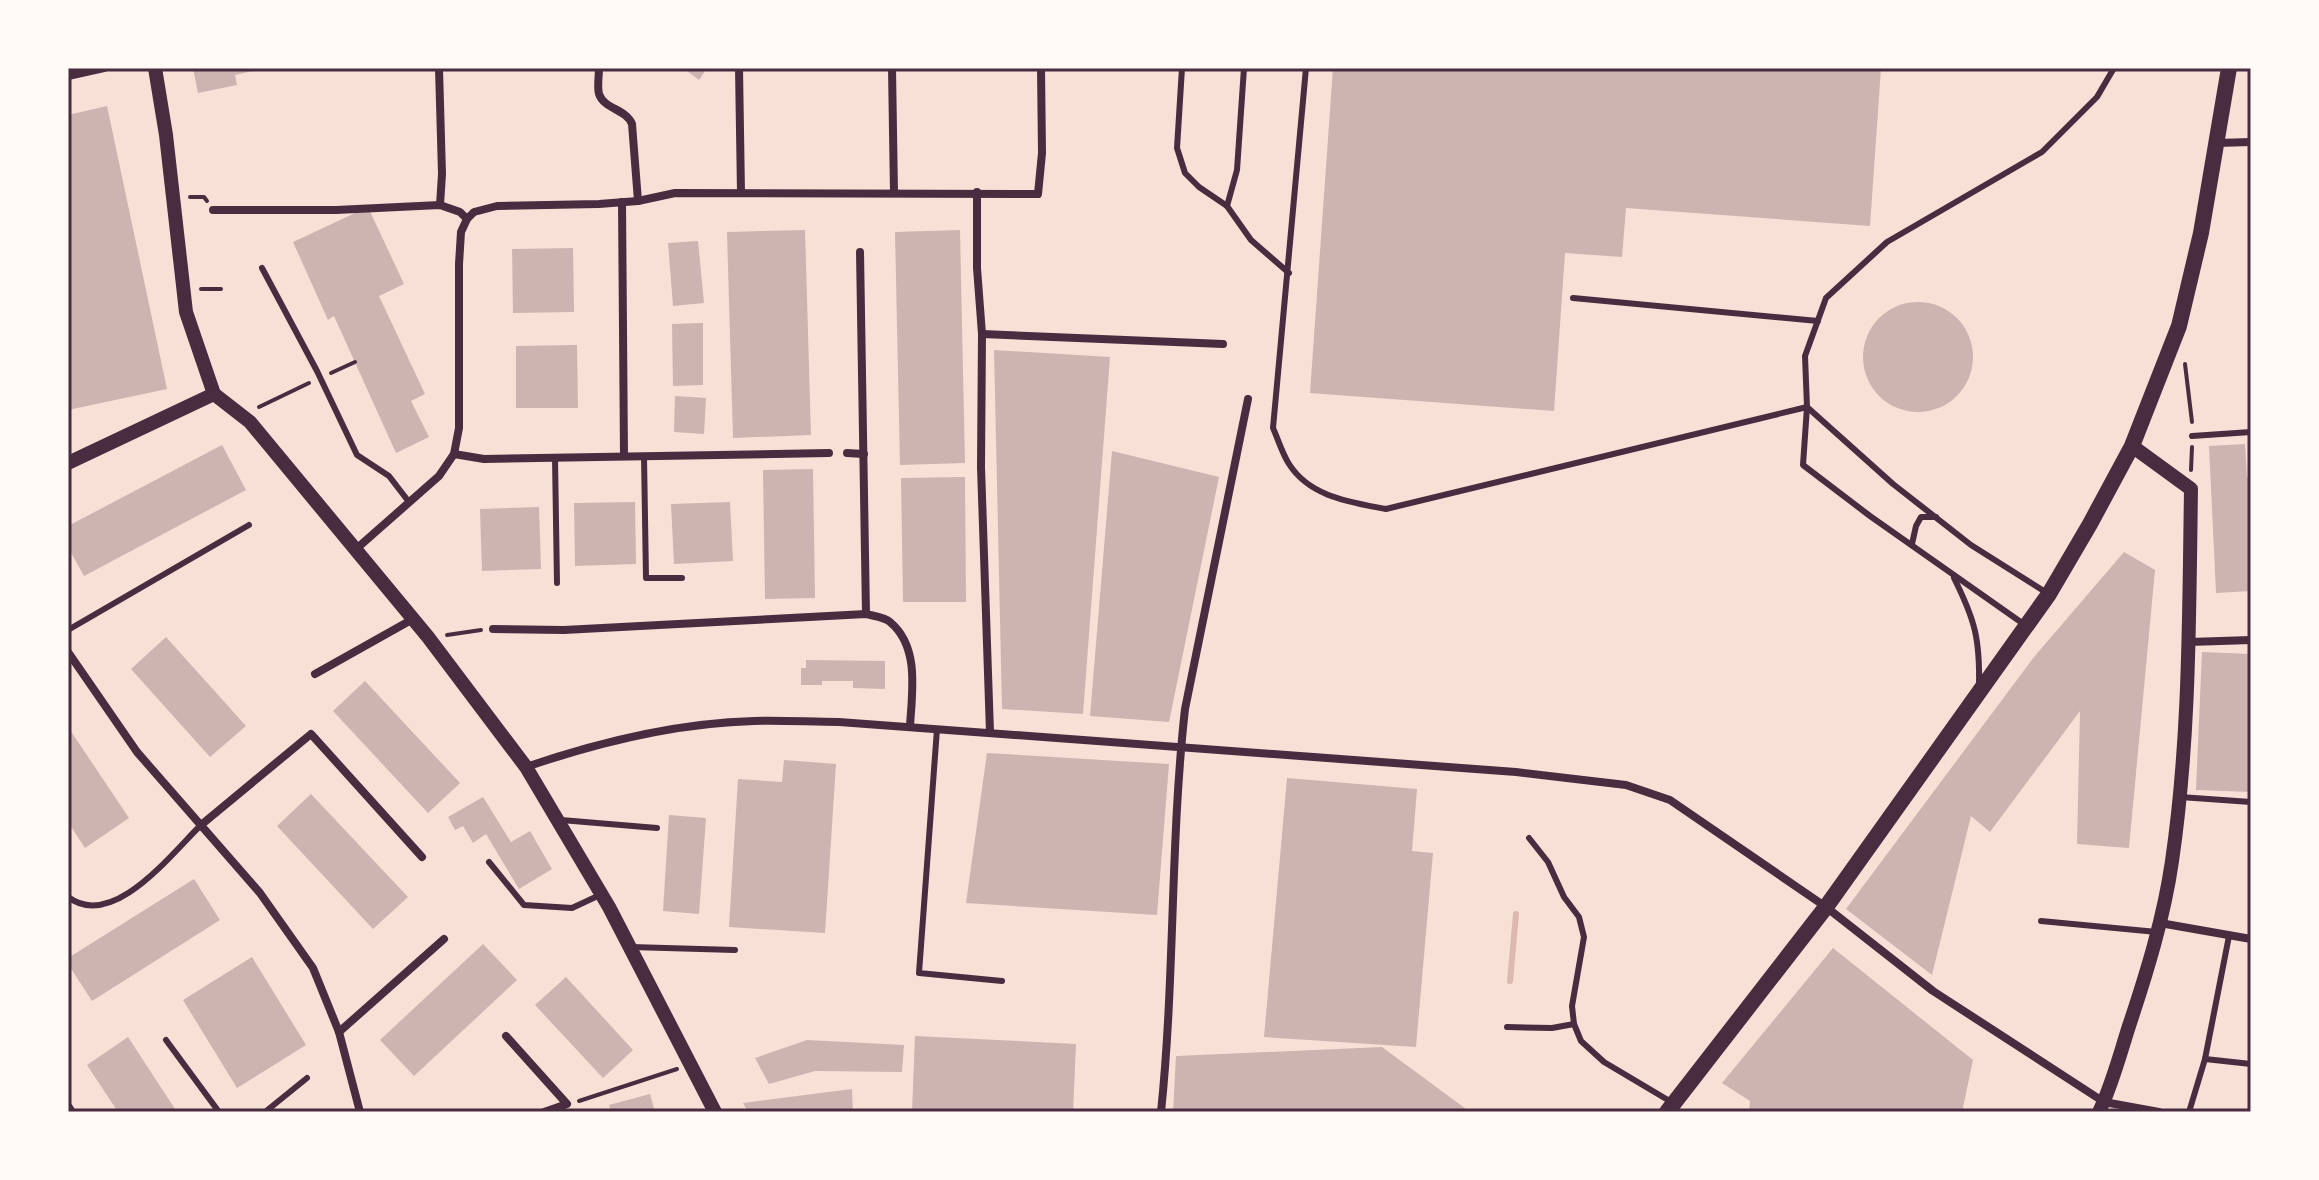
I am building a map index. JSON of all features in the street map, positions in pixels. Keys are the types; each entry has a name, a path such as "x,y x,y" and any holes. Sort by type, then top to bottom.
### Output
{"main road":[{"path":"1670,1108 1826,907 2049,594 2132,446 2179,326 2201,233 2229,68"}],"street":[{"path":"68,76 104,68"},
{"path":"155,68 166,135 186,312 214,394 246,419 428,637 526,767 602,894 715,1112"},
{"path":"439,68 440,205"},
{"path":"599,68 599,94 605,102 630,118 632,124 638,201"},
{"path":"739,68 741,193"},
{"path":"892,68 894,193"},
{"path":"355,550 439,476 454,454 459,428 461,232 474,212 497,206 638,201 675,193 1038,194 1042,174 1041,68"},
{"path":"2217,143 2251,142"},
{"path":"977,192 977,268 982,334 981,467 990,732"},
{"path":"622,202 624,456"},
{"path":"213,210 336,210 440,205 460,212 467,219"},
{"path":"860,252 866,614"},
{"path":"982,334 1223,344"},
{"path":"68,463 214,394"},
{"path":"1161,1112 1180,747 1248,399"},
{"path":"2102,1107 2159,928 2172,863 2180,797 2189,642 2191,489 2132,446"},
{"path":"454,454 484,459 829,453"},
{"path":"847,453 864,454"},
{"path":"493,629 564,630 866,614 889,620 903,639 912,662 910,726"},
{"path":"315,674 413,619"},
{"path":"2189,642 2251,640"},
{"path":"68,652 137,752 260,893 313,968 339,1032 360,1112"},
{"path":"526,767 574,751 675,729 751,721 910,726 1516,772 1626,785 1670,800 1826,907 1933,991 2102,1107 2159,1112"},
{"path":"201,825 311,734 422,857"},
{"path":"2159,928 2251,939"},
{"path":"339,1032 444,939"},
{"path":"506,1036 568,1108"},
{"path":"68,1106 72,1112"},
{"path":"544,1112 568,1108"}],"lane":[{"path":"1182,68 1177,148 1185,173 1227,206 1251,240 1289,273"},
{"path":"1227,206 1237,170 1244,68"},
{"path":"1306,68 1273,428 1289,464 1304,481 1334,499 1386,509 1807,407"},
{"path":"2025,625 1803,465 1807,407 1805,356 1826,298 1887,242 2042,152 2097,97 2114,68"},
{"path":"262,268 357,455 389,476 409,502"},
{"path":"1573,298 1818,321"},
{"path":"1807,407 1893,484 1971,545 2049,594"},
{"path":"2192,436 2251,432"},
{"path":"644,456 646,578 682,578"},
{"path":"555,458 557,583"},
{"path":"1912,544 1921,517 1936,517"},
{"path":"68,630 249,525"},
{"path":"1952,575 1971,612 1978,636 1979,691"},
{"path":"937,729 919,973 1002,981"},
{"path":"2180,797 2251,802"},
{"path":"557,820 657,828"},
{"path":"68,897 79,905 100,906 113,902 148,878 201,825"},
{"path":"1529,838 1548,862 1564,897 1579,917 1584,937 1572,1006 1574,1024 1581,1041 1604,1062 1670,1108"},
{"path":"489,862 524,905 572,908 602,894"},
{"path":"2041,921 2159,928"},
{"path":"2189,1112 2205,1059 2229,936"},
{"path":"630,947 735,950"},
{"path":"1507,1027 1552,1028 1574,1024"},
{"path":"166,1040 219,1112"},
{"path":"2205,1059 2251,1064"},
{"path":"265,1112 307,1078"}],"path":[{"path":"172,197 204,197 213,210"},
{"path":"2179,326 2192,411 2191,489"},
{"path":"246,419 264,403 355,362"},
{"path":"428,637 493,629"},
{"path":"568,1108 690,1064"}],"building":[{"path":"193,68 262,69 235,75 237,85 198,93"},
{"path":"683,68 707,68 699,80"},
{"path":"1333,68 1881,68 1870,226 1626,208 1622,257 1565,253 1554,411 1310,393"},
{"path":"107,106 167,389 68,410 68,115"},
{"path":"368,207 404,284 379,296 425,394 411,401 429,437 396,453 334,316 328,320 293,242"},
{"path":"805,230 811,435 733,438 727,232"},
{"path":"960,230 965,463 900,465 895,232"},
{"path":"698,241 704,303 673,306 668,243"},
{"path":"573,248 574,312 513,313 512,249"},
{"path":"1918,302 1939,306 1957,318 1969,336 1973,357 1969,378 1957,396 1939,408 1918,412 1897,408 1879,396 1867,378 1863,357 1867,336 1879,318 1897,306"},
{"path":"703,323 703,385 673,386 672,324"},
{"path":"577,345 578,408 516,408 516,346"},
{"path":"994,350 1110,357 1083,714 1002,709"},
{"path":"675,396 706,398 704,434 674,432"},
{"path":"2245,444 2247,478 2251,478 2251,591 2216,593 2209,446"},
{"path":"222,445 246,490 84,576 68,547 68,526"},
{"path":"1112,451 1219,477 1169,722 1090,716"},
{"path":"813,469 815,598 765,599 763,470"},
{"path":"965,477 966,602 903,602 901,478"},
{"path":"635,502 636,564 575,566 574,503"},
{"path":"730,502 733,561 674,564 671,504"},
{"path":"539,507 541,569 482,571 480,509"},
{"path":"2124,552 2155,570 2129,848 2077,844 2080,711 1990,832 1971,816 1932,975 1846,909 2034,657"},
{"path":"166,637 246,726 210,757 131,669"},
{"path":"2202,652 2251,654 2251,792 2196,790"},
{"path":"806,660 885,661 885,689 853,688 853,681 801,685 801,668 806,668"},
{"path":"365,681 460,783 428,813 333,711"},
{"path":"68,727 129,818 85,848 68,822"},
{"path":"987,753 1169,764 1157,915 966,903"},
{"path":"784,760 836,764 825,933 729,927 738,779 782,782"},
{"path":"1287,778 1417,789 1412,851 1433,853 1416,1047 1264,1037"},
{"path":"311,794 408,897 373,929 277,826"},
{"path":"483,797 511,842 530,831 552,869 519,889 486,834 473,843 463,826 455,830 448,817"},
{"path":"669,815 706,818 699,914 663,911"},
{"path":"194,879 220,920 92,1001 68,964 68,958"},
{"path":"483,944 517,980 414,1076 380,1040"},
{"path":"1833,948 1973,1060 1962,1112 1749,1112 1750,1101 1722,1083"},
{"path":"252,957 306,1045 237,1088 183,1000"},
{"path":"566,977 633,1050 603,1078 535,1005"},
{"path":"915,1036 1076,1044 1073,1112 912,1112"},
{"path":"128,1037 177,1112 118,1112 87,1065"},
{"path":"807,1040 904,1045 902,1072 815,1071 769,1084 755,1058"},
{"path":"1382,1047 1470,1112 1173,1112 1176,1056"},
{"path":"852,1089 853,1112 748,1112 743,1103"},
{"path":"650,1094 655,1112 611,1112 609,1105"}],"waterway":[{"path":"1510,981 1516,914"}]}
